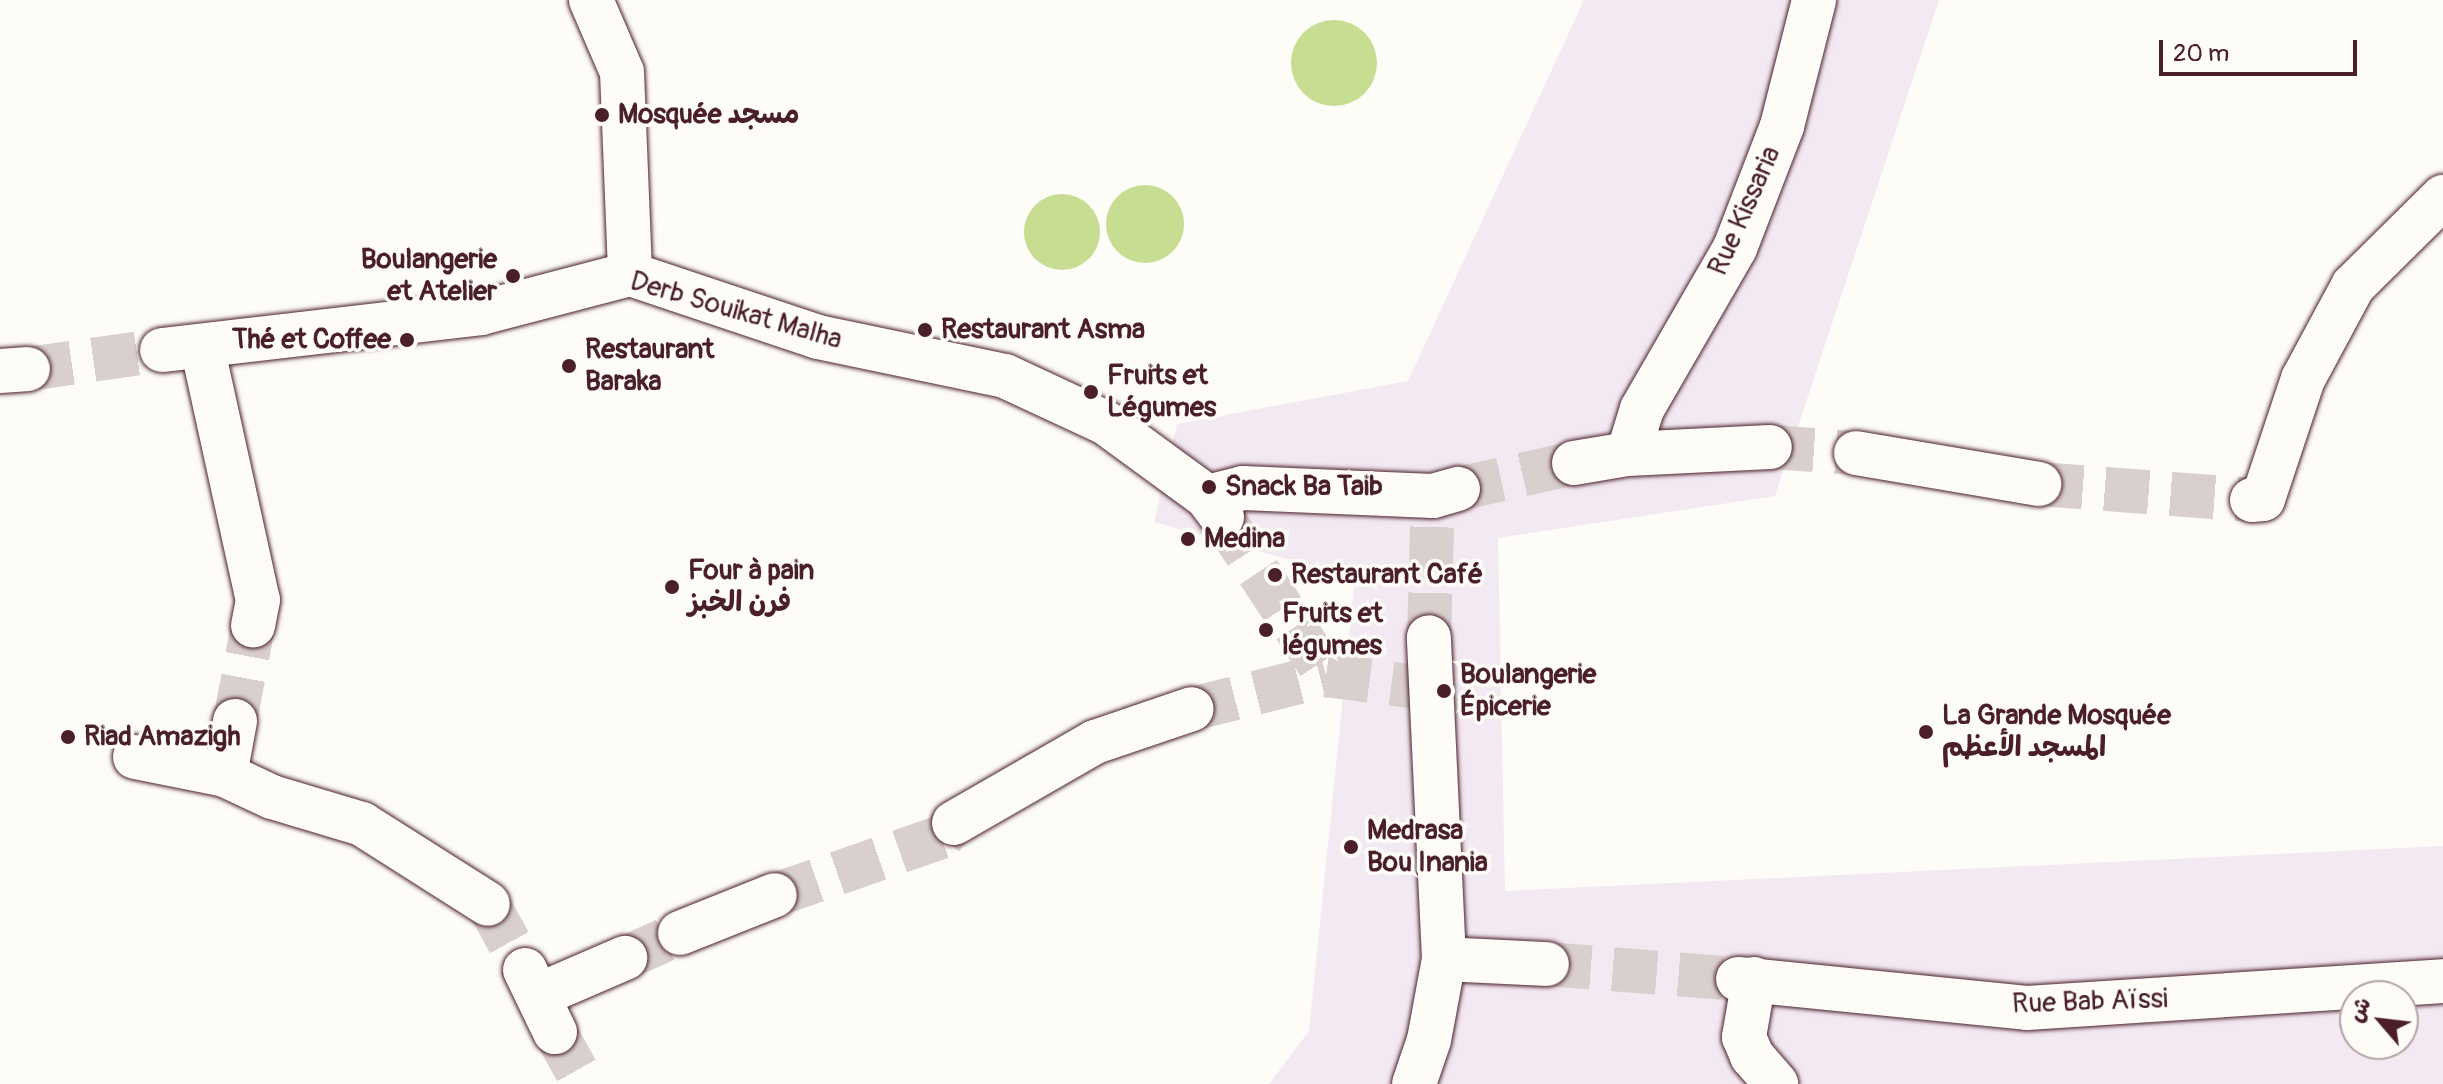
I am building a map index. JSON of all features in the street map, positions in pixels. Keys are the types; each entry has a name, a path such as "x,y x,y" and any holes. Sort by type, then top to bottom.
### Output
{"street":[{"path":"591,0 622,72 630,274"},
{"name":"Rue Kissaria","path":"1628,454 1642,409 1735,248 1782,126 1814,0"},
{"path":"2252,500 2263,499 2303,379 2353,286 2443,197"},
{"name":"Derb Souikat Malha","path":"253,626 258,600 182,348 481,313 630,274 818,337 1005,376 1106,423 1214,507 1243,488 1433,496 1458,489"},
{"path":"1574,463 1628,454 1770,447"},
{"path":"1856,453 2039,484"},
{"path":"1414,1084 1429,1040 1444,959 1429,637"},
{"path":"954,823 1095,742 1192,709"},
{"path":"225,775 235,721"},
{"path":"135,757 225,775 272,797 362,824 488,904"},
{"path":"680,933 775,895"},
{"path":"539,999 625,958"},
{"path":"1444,959 1547,964"},
{"name":"Rue Bab Aïssi","path":"1776,1084 1752,1056 1744,1037 1746,979 2027,1008 2443,981"}],"shaded area":[{"path":"1584,0 1939,0 1775,496 1498,538 1505,891 2443,846 2443,1084 1269,1084 1309,1031 1355,578 1154,522 1177,424 1408,381"}],"green space":[{"path":"1334,20 1350,24 1364,33 1373,47 1377,63 1373,79 1364,93 1350,102 1334,106 1318,102 1304,93 1295,79 1291,63 1295,47 1304,33 1318,24"},
{"path":"1145,185 1160,188 1172,197 1181,209 1184,224 1181,239 1172,251 1160,260 1145,263 1130,260 1118,251 1109,239 1106,224 1109,209 1118,197 1130,188"},
{"path":"1055,194 1069,194 1083,200 1094,211 1100,232 1097,247 1089,259 1069,270 1055,270 1041,264 1030,253 1024,239 1024,225 1030,211 1041,200"}],"tunnel":[{"path":"28,369 162,350"},
{"path":"1770,447 1856,453"},
{"path":"1458,489 1574,463"},
{"path":"2039,484 2252,500"},
{"path":"1429,637 1433,496"},
{"path":"1222,517 1326,675"},
{"path":"235,721 253,626"},
{"path":"1192,709 1326,675 1431,689"},
{"path":"775,895 942,837 954,823"},
{"path":"488,904 524,969"},
{"path":"625,958 680,933"},
{"path":"1547,964 1738,979"},
{"path":"555,1032 584,1084"}],"place":[{"name":"Mosquée مسجد","path":"602,115"},
{"name":"Boulangerie et Atelier","path":"513,276"},
{"name":"Restaurant Asma","path":"925,330"},
{"name":"Thé et Coffee","path":"407,340"},
{"name":"Restaurant Baraka","path":"569,366"},
{"name":"Fruits et Légumes","path":"1091,392"},
{"name":"Snack Ba Taib","path":"1209,487"},
{"name":"Medina","path":"1188,539"},
{"name":"Restaurant Café","path":"1275,575"},
{"name":"Four à pain فرن الخبز","path":"672,587"},
{"name":"Fruits et légumes","path":"1266,630"},
{"name":"Boulangerie Épicerie","path":"1444,691"},
{"name":"La Grande Mosquée المسجد الأعظم","path":"1926,732"},
{"name":"Riad Amazigh","path":"68,737"},
{"name":"Medrasa Bou Inania","path":"1351,847"}]}
